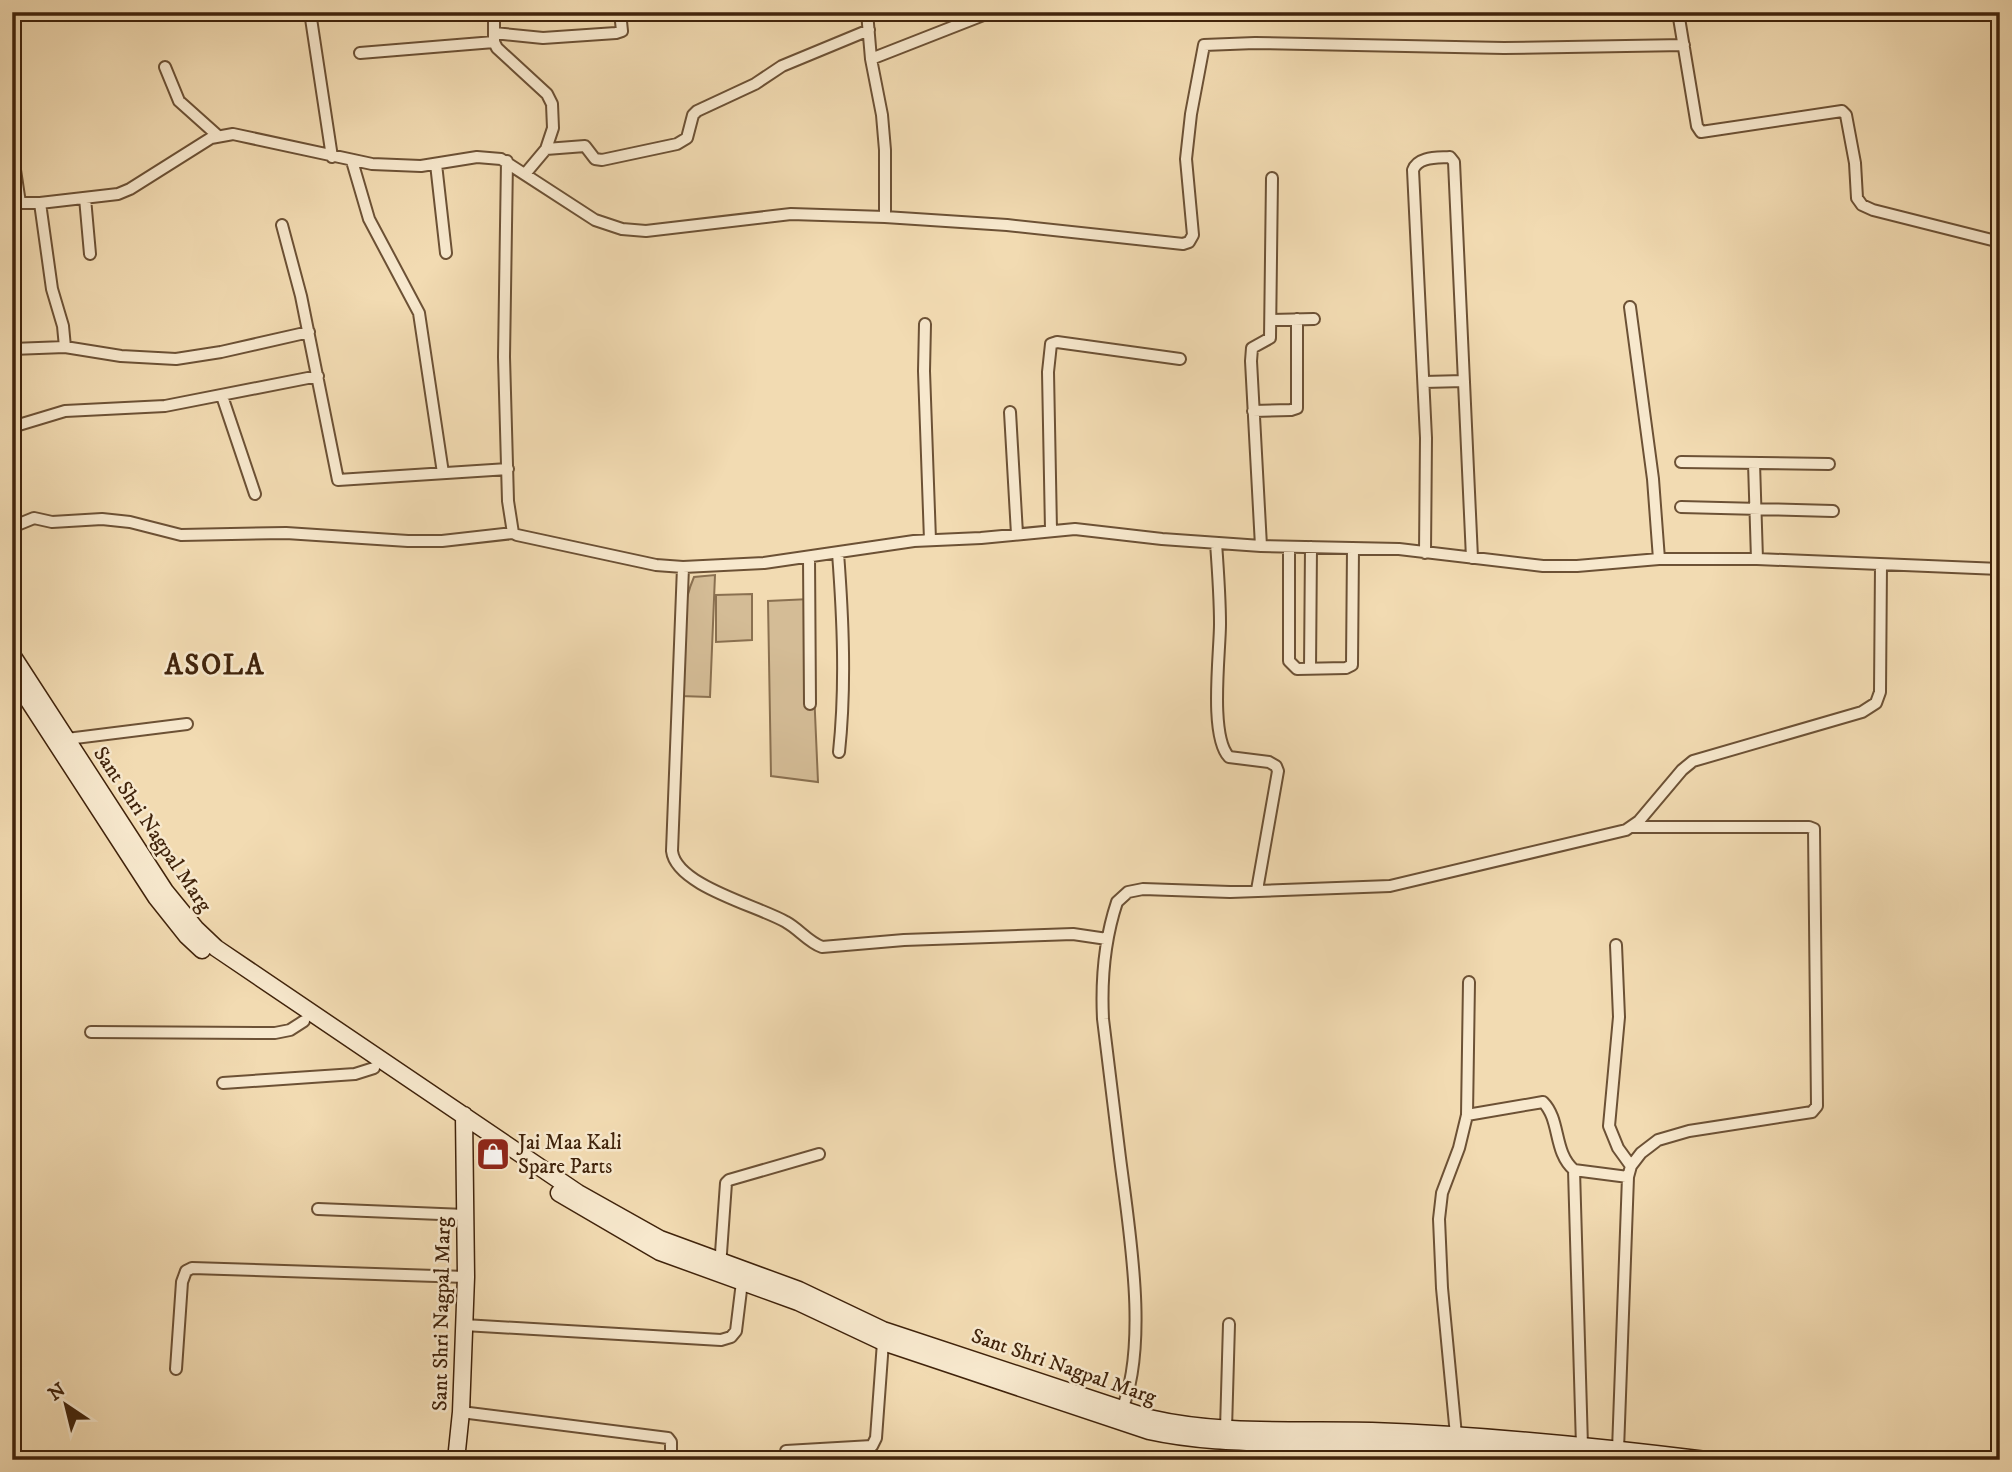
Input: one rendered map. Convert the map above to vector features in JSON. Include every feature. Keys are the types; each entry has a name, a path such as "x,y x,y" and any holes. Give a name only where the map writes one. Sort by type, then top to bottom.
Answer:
{"street":[{"path":"310,12 332,157"},
{"path":"494,12 494,38 499,52 551,100 553,128 546,149 525,174"},
{"path":"360,53 494,38 616,33 622,31 621,12"},
{"path":"871,59 991,12"},
{"path":"1678,12 1697,127 1701,131 1842,111 1846,115 1857,198 1862,205 2000,242"},
{"path":"869,13 871,59 884,138 885,217"},
{"path":"546,149 585,146 595,159 602,160 677,144 687,138 693,115 697,111 754,84 782,66 869,30"},
{"path":"12,150 16,203 108,196 130,189 217,135 233,134 372,164 436,164 493,157 507,161 595,220 634,231 657,231 791,214 1007,225 1187,243 1193,235 1187,174 1188,134 1204,45 1255,43 1504,48 1684,45"},
{"path":"165,67 179,101 217,135"},
{"path":"1425,553 1424,382 1413,170 1419,161 1450,157 1454,162 1472,558"},
{"path":"352,161 369,219 419,313 443,473"},
{"path":"507,161 504,357 508,501 513,533"},
{"path":"436,164 446,253"},
{"path":"1261,546 1251,351 1256,345 1270,338 1272,178"},
{"path":"85,198 90,254"},
{"path":"40,203 52,289 63,326 65,347"},
{"path":"282,225 309,332 338,480 508,469"},
{"path":"1630,307 1653,479 1659,559"},
{"path":"1253,411 1297,408 1297,319"},
{"path":"1271,320 1314,319"},
{"path":"925,324 930,540"},
{"path":"12,349 65,347 121,356 177,359 309,332"},
{"path":"1051,530 1048,372 1051,344 1057,342 1180,359"},
{"path":"12,427 65,411 165,406 318,376"},
{"path":"1424,382 1464,381"},
{"path":"222,396 255,494"},
{"path":"1010,412 1017,534"},
{"path":"1681,461 1829,464"},
{"path":"1754,463 1757,559"},
{"path":"1681,507 1833,511"},
{"path":"12,527 34,518 52,522 102,519 130,522 181,536 286,533 442,541 513,533 656,565 683,567 765,563 930,540 981,538 1051,530 1089,530 1162,539 1261,546 1399,549 1558,567 1659,559 1757,559 2000,569"},
{"path":"1216,543 1220,625 1216,686 1222,747 1229,757 1269,762 1276,766 1278,771 1257,890"},
{"path":"1289,547 1289,662 1297,669 1346,668 1352,665 1353,548"},
{"path":"1310,669 1311,547"},
{"path":"838,553 843,614 839,752"},
{"path":"809,557 810,704"},
{"path":"1120,1414 1132,1373 1135,1308 1129,1227 1103,1019 1102,986 1107,939 1117,902 1128,892 1143,889 1257,890 1390,886 1621,832 1639,821 1682,769 1693,761 1862,712 1876,703 1880,692 1881,565"},
{"path":"683,567 672,851 674,861 680,867 707,886 787,922 814,944 822,947 904,940 1060,934 1107,939"},
{"name":"Sant Shri Nagpal Marg","path":"12,655 165,891 196,929 216,948 464,1121 578,1206 660,1252 799,1290 883,1330 1120,1414 1149,1431 1183,1438 1469,1448 1535,1452 1592,1460"},
{"name":"Sant Shri Nagpal Marg","path":"12,676 168,914 207,955 374,1068 464,1121"},
{"path":"67,739 187,724"},
{"path":"1629,1172 1641,1153 1658,1140 1689,1131 1812,1112 1817,1108 1814,829 1631,827"},
{"path":"1616,945 1619,1017 1609,1126 1629,1172 1618,1450"},
{"path":"1457,1435 1442,1288 1439,1219 1443,1193 1467,1115 1469,982"},
{"path":"91,1032 275,1033 290,1030 304,1021"},
{"path":"223,1083 355,1074 374,1068"},
{"path":"1467,1115 1543,1102 1551,1113 1565,1161 1574,1170 1629,1172"},
{"name":"Sant Shri Nagpal Marg","path":"456,1460 461,1412 466,1277 464,1121"},
{"path":"720,1267 726,1183 819,1153"},
{"path":"1574,1170 1582,1446"},
{"path":"318,1209 465,1215"},
{"name":"Sant Shri Nagpal Marg","path":"720,1267 742,1282 798,1302 883,1342 1120,1414 1183,1426 1371,1446 1457,1435 1536,1440 1706,1460"},
{"path":"176,1370 182,1282 186,1271 191,1268 466,1277"},
{"path":"464,1325 721,1340 731,1337 736,1331 742,1282"},
{"path":"1226,1429 1229,1324"},
{"path":"786,1451 872,1446 876,1438 883,1342"},
{"path":"461,1412 668,1438 671,1442 671,1460"}],"shaded area":[{"path":"715,575 710,697 680,696 682,635 689,591 694,577"},
{"path":"752,594 752,640 716,642 716,595"},
{"path":"810,599 818,782 771,776 768,601"}],"place":[{"name":"Jai Maa Kali Spare Parts","path":"493,1154"}],"district":[{"name":"ASOLA","path":"215,664"}]}
